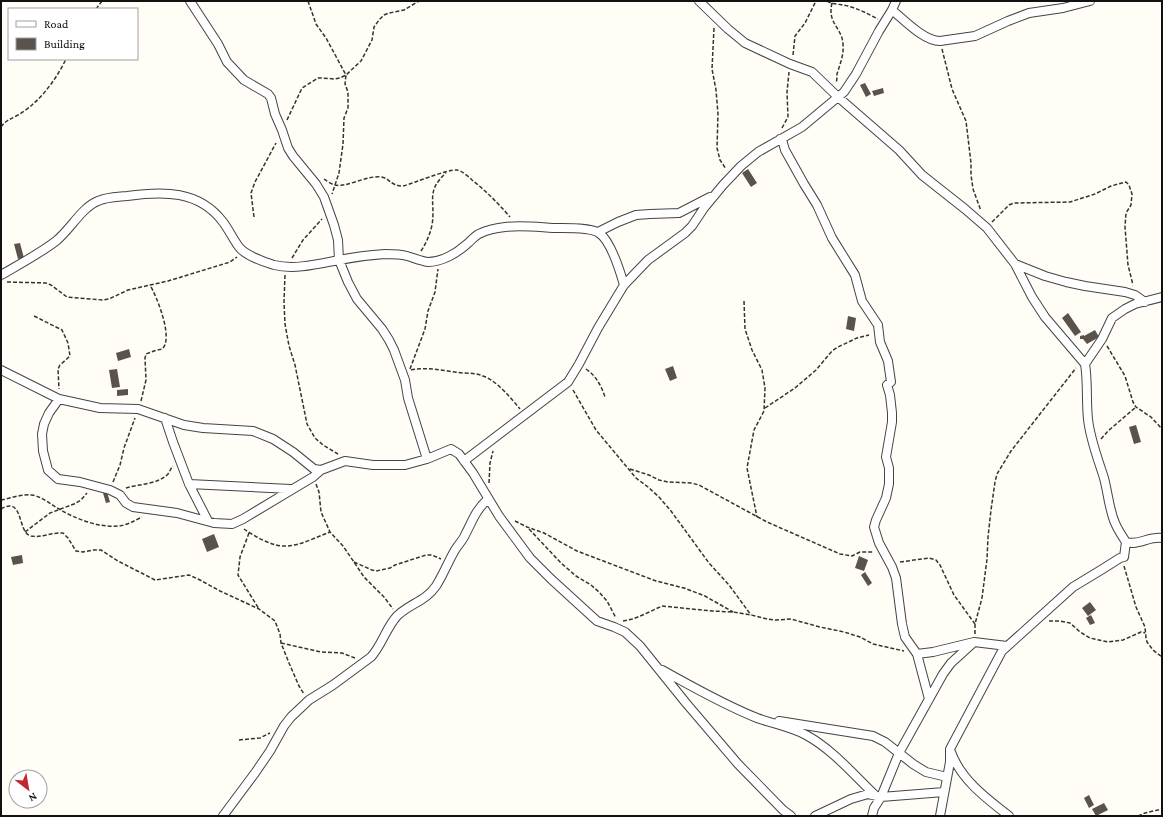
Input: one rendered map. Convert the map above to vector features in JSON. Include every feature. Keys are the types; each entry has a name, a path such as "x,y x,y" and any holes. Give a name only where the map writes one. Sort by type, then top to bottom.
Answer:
{"street":[{"path":"190,1 218,44 227,62 244,80 268,94 271,98 275,114 288,148 316,184 324,197 338,240 339,260 348,282 357,299 382,330 394,350 427,459"},
{"path":"699,1 745,43 790,64 812,72 899,150 922,175 987,228 1015,264 1032,297 1046,317 1084,362 1086,372 1088,421 1104,478 1111,511 1119,532 1126,542 1131,544 1156,537 1162,538"},
{"path":"464,461 568,382 580,364 598,328 624,285 648,260 685,233 692,226 704,208 741,166 758,152 802,127 836,94 849,85 896,1"},
{"path":"892,10 927,37 940,41 975,36 1019,16 1063,8 1090,1"},
{"path":"780,139 817,205 832,238 855,275 862,301 878,325 880,342 888,361 891,382 887,385 891,402 892,422 886,458 889,468 889,484 886,498 874,527 879,543 892,567 896,578 905,637 917,654 929,699"},
{"path":"1,275 26,262 58,239 92,204 99,200 153,193 170,193 195,200 212,211 220,218 239,247 244,252 277,266 307,266 385,254 408,256 426,262 439,260 462,248 475,236 494,228 518,226 577,228 598,232 604,238 618,264 624,285"},
{"path":"598,232 636,215 679,213 715,195"},
{"path":"1015,264 1045,276 1066,282 1125,292 1135,295 1145,302"},
{"path":"1084,362 1098,345 1112,318 1125,309 1162,297"},
{"path":"1,370 59,399 100,408 138,409 184,425 203,428 252,431 273,439 293,452 314,469 321,470"},
{"path":"59,399 49,413 44,424 42,434 43,451 48,470 58,478 113,491 120,495 126,503 133,507 177,513 221,524 232,524 244,519 321,470 345,461 374,465 405,465 427,459 451,449 459,454 474,473 499,516 540,569 597,621 625,632 640,646 738,764 783,810 791,816"},
{"path":"165,418 189,484 208,521"},
{"path":"189,484 291,489"},
{"path":"222,816 255,773 291,717 309,700 364,663 376,652 391,624 398,615 430,594 466,535 476,512 488,499"},
{"path":"940,816 950,762 950,749 999,657 1007,646 1073,587 1124,557 1126,542"},
{"path":"917,654 933,652 974,642 1007,646"},
{"path":"872,816 878,796 899,753 947,667 974,642"},
{"path":"658,668 706,694 759,718 800,733 819,744 878,796"},
{"path":"759,718 873,736 885,742 913,764 926,772 947,777"},
{"path":"950,749 959,769 968,780 1009,816"},
{"path":"816,816 862,795 868,794 878,796 944,792"},
{"path":"874,808 877,816"}],"path":[{"path":"308,1 316,24 326,38 346,75 348,108 344,118 343,144 330,212 303,240 288,266 285,278 285,324 307,424 315,438 323,445 341,456 345,461"},
{"path":"254,217 251,193 255,182 273,150 302,88 318,78 335,79 346,75 363,58 372,40 374,26 379,20 389,13 404,10 419,1"},
{"path":"780,139 782,126 788,117 787,92 795,36 805,23 816,1"},
{"path":"827,1 832,4 846,5 855,8 885,22"},
{"path":"832,4 830,15 842,38 843,48 837,76 836,94"},
{"path":"717,19 714,28 712,69 718,114 717,148 720,160 732,175"},
{"path":"940,41 952,89 966,121 973,189 981,210 980,222"},
{"path":"1,127 7,120 18,116 34,104 62,69 66,60"},
{"path":"322,178 336,185 347,184 368,178 382,177 392,184 403,186 448,171 457,170 464,173 492,196 518,226"},
{"path":"416,259 428,239 432,226 433,189 436,183 448,171"},
{"path":"987,228 1005,208 1014,203 1070,202 1096,194 1111,186 1126,182 1129,185 1132,194 1131,205 1126,213 1125,227 1128,265 1135,295"},
{"path":"1,282 46,283 56,288 67,297 103,300 114,297 128,290 150,286 230,262 236,257 239,247"},
{"path":"439,260 435,292 428,311 425,329 410,370 429,368 483,376 494,382 525,415"},
{"path":"150,286 162,313 166,331 165,346 162,349 146,354 146,380 138,409 124,448 113,491 155,482 168,474 174,465 181,464"},
{"path":"744,301 745,329 752,350 762,370 764,379 764,408 754,430 747,468 757,517"},
{"path":"34,316 62,330 68,343 70,356 60,365 58,369 59,399"},
{"path":"764,408 795,388 816,370 832,351 838,347 857,338 879,334"},
{"path":"1102,338 1125,376 1136,407 1151,417 1162,429"},
{"path":"974,642 975,624 982,598 991,510 997,474 1011,451 1063,384 1084,362"},
{"path":"580,364 598,380 605,397"},
{"path":"568,382 596,430 636,478 648,486 671,511 688,536 709,563 730,585 751,615"},
{"path":"1094,446 1108,431 1136,407"},
{"path":"488,499 490,463 492,452 499,434"},
{"path":"630,469 663,481 698,485 775,526 840,554 852,556 860,552 874,552"},
{"path":"313,476 319,492 321,512 330,532 343,546 364,578 384,597 398,615"},
{"path":"25,532 50,513 81,500 86,493"},
{"path":"1,500 31,495 45,500 59,509 84,520 107,526 128,524 144,516"},
{"path":"1,509 9,507 16,509 22,521 25,532 31,536 49,535 57,532 63,533 76,551 83,552 101,550 118,561 155,580 189,575 259,609 275,621 280,634 281,643 299,686 309,700"},
{"path":"499,516 544,533 576,551 593,558 656,581 684,588 705,596 733,612"},
{"path":"232,524 242,527 262,540 280,546 294,545 330,532"},
{"path":"528,527 561,563 576,576 591,585 607,601 619,622 633,619 662,606 712,612 733,612 767,619 798,621 844,632 873,644 917,654"},
{"path":"250,533 240,557 238,575 259,609"},
{"path":"354,562 376,571 390,568 426,555 432,555 449,562"},
{"path":"1124,557 1124,568 1136,608 1145,627 1146,638 1153,650 1162,657"},
{"path":"890,563 929,558 936,560 940,565 954,595 975,624"},
{"path":"1033,623 1065,621 1090,638 1108,642 1123,640 1141,632 1145,633"},
{"path":"281,643 321,652 342,653 364,663"},
{"path":"239,740 260,738 284,726"},
{"path":"1138,816 1162,809"}],"building":[{"path":"865,83 871,94 866,97 860,85"},
{"path":"883,88 884,93 874,96 872,91"},
{"path":"748,169 757,183 751,187 742,173"},
{"path":"20,243 24,258 18,259 14,244"},
{"path":"1068,313 1081,332 1075,336 1062,318"},
{"path":"848,316 856,318 854,331 846,329"},
{"path":"1095,330 1099,337 1087,344 1083,339 1080,339 1080,336 1084,336"},
{"path":"129,349 131,357 118,361 116,353"},
{"path":"673,366 677,378 670,381 665,369"},
{"path":"117,369 120,387 112,388 109,370"},
{"path":"128,389 128,395 117,396 117,390"},
{"path":"1136,425 1141,442 1134,444 1129,427"},
{"path":"107,492 110,502 106,503 103,493"},
{"path":"214,534 219,547 207,552 202,539"},
{"path":"22,555 23,563 13,565 11,557"},
{"path":"859,556 868,560 864,571 855,568"},
{"path":"865,572 872,583 868,586 861,575"},
{"path":"1090,602 1096,610 1088,616 1082,608"},
{"path":"1091,615 1095,623 1090,625 1086,618"},
{"path":"1089,795 1094,805 1089,808 1084,798"},
{"path":"1104,803 1108,810 1096,816 1092,809"}]}
